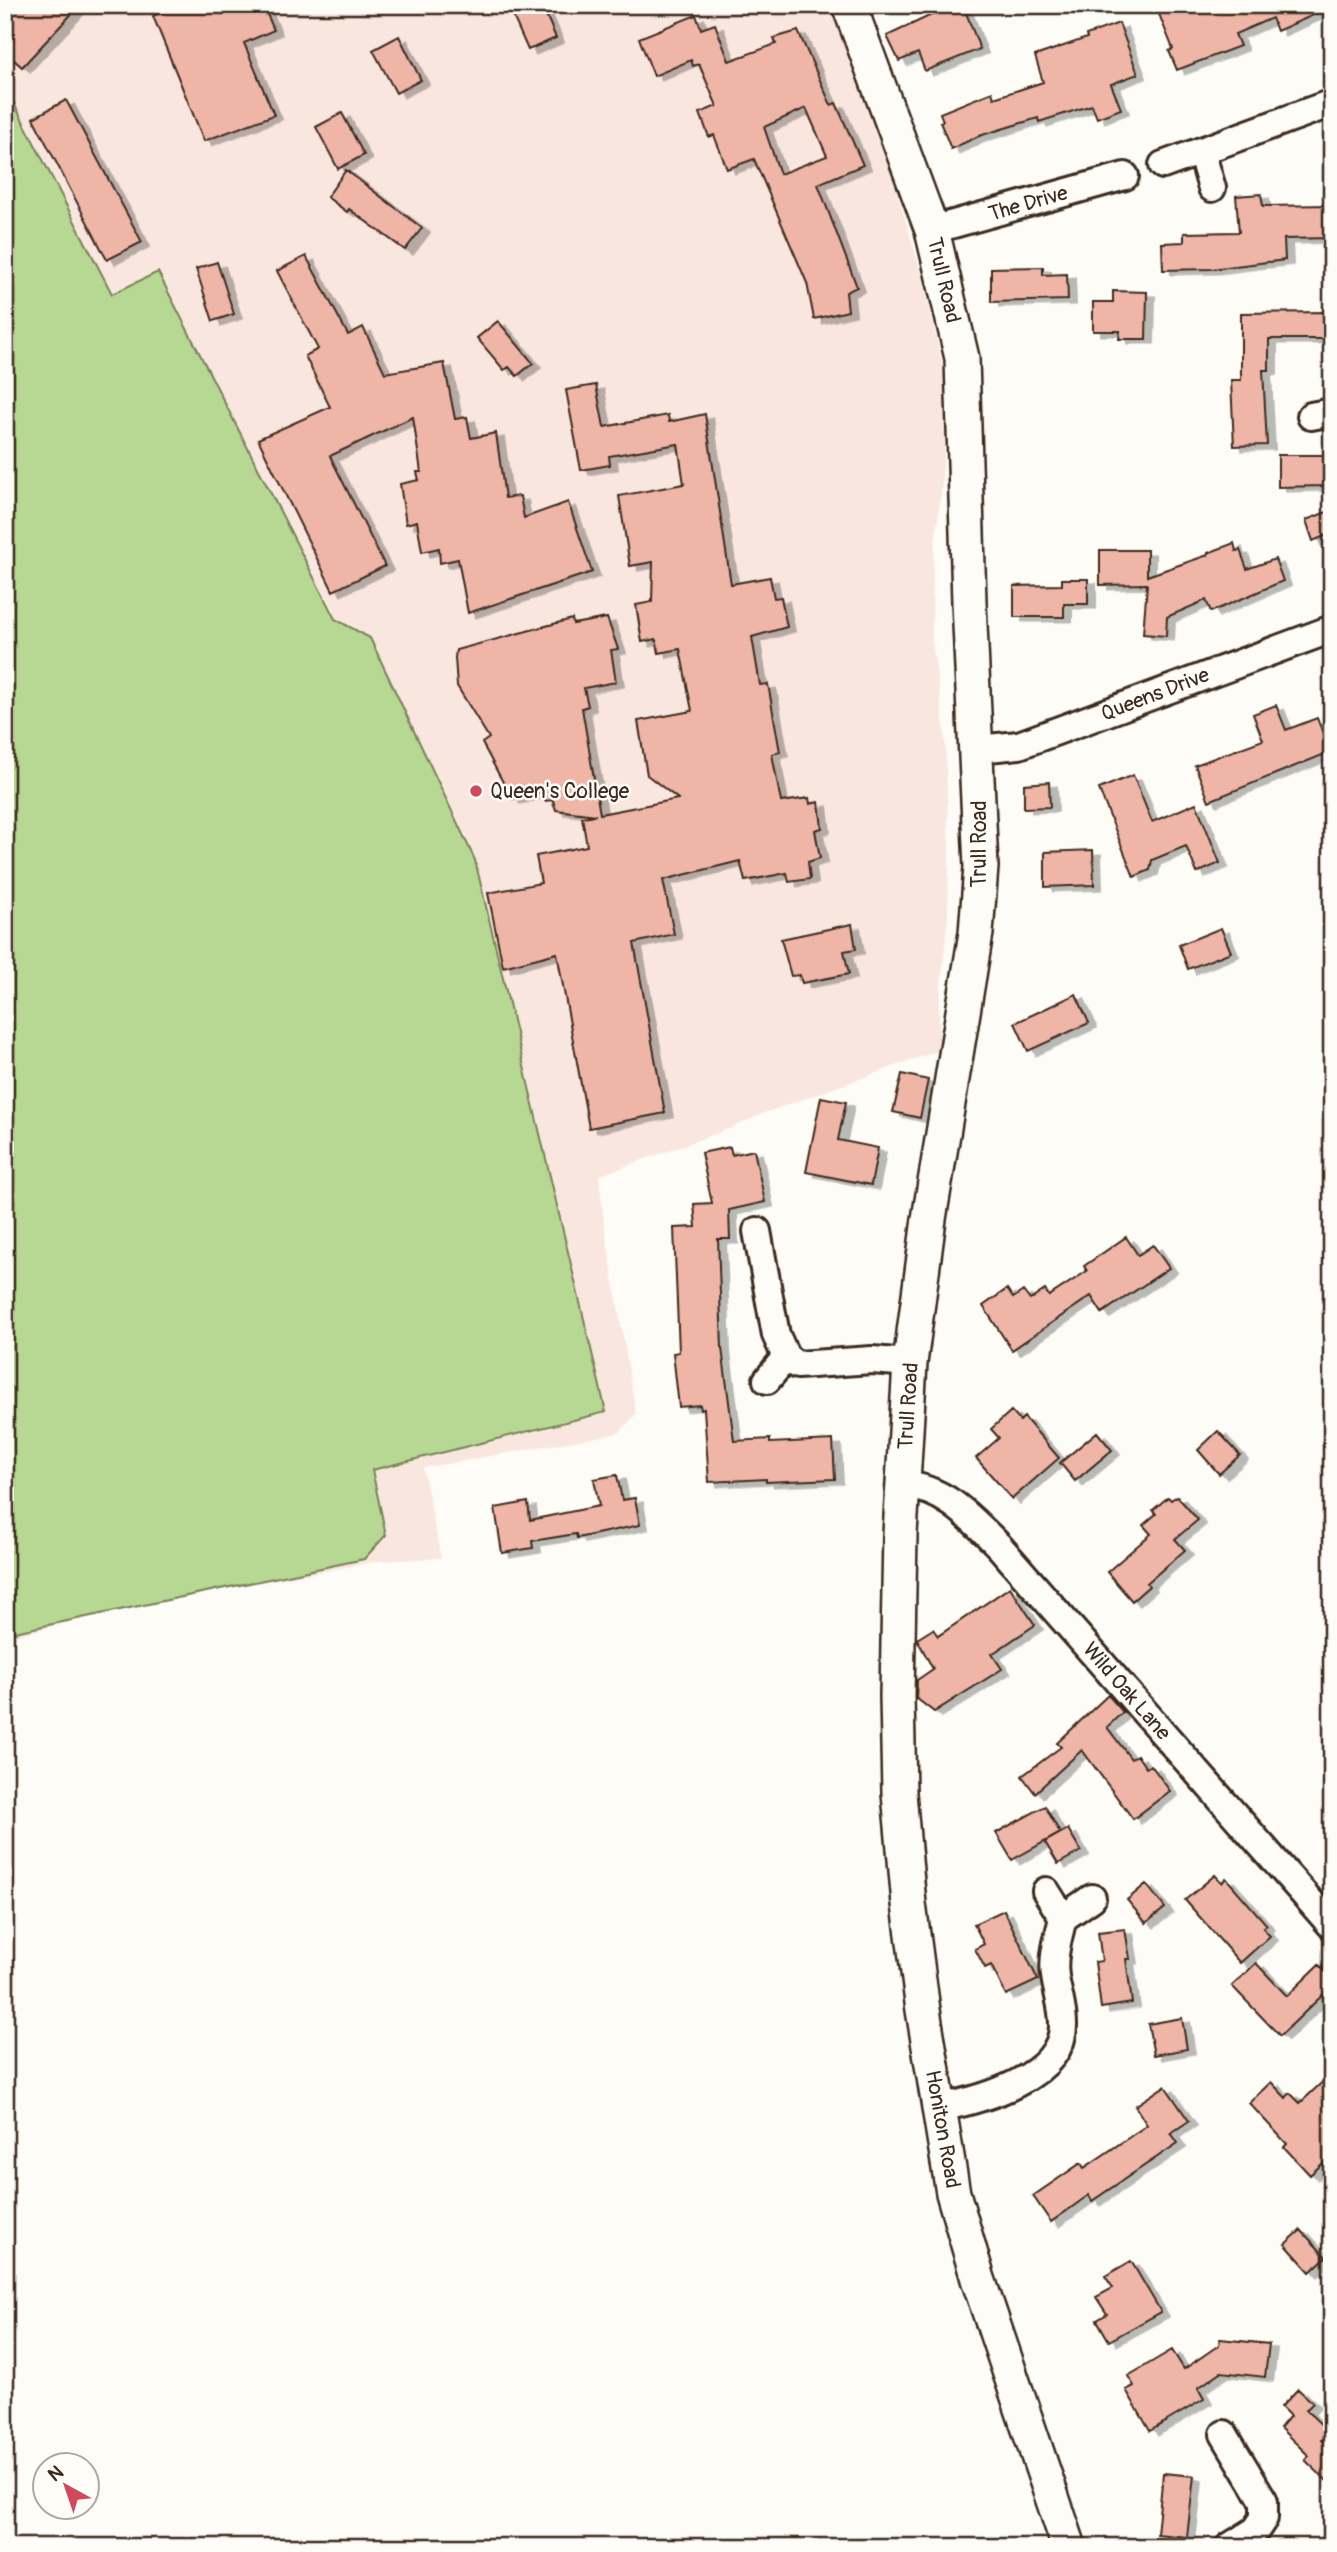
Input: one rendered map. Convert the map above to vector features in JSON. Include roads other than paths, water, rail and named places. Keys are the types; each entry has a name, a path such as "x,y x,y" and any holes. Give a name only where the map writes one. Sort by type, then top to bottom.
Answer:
{"street":[{"name":"Trull Road","path":"849,5 932,230 962,358 968,602 981,867 976,933 929,1219 910,1363 897,1696"},
{"path":"1163,165 1332,103"},
{"path":"1201,151 1212,188"},
{"name":"The Drive","path":"932,230 1125,176"},
{"name":"Queens Drive","path":"977,749 1019,745 1332,629"},
{"path":"757,1231 776,1335 786,1357 797,1365 872,1360 910,1363"},
{"path":"767,1380 786,1357"},
{"name":"Wild Oak Lane","path":"904,1485 935,1491 962,1509 999,1546 1332,1926"},
{"name":"Honiton Road","path":"897,1696 899,1793 909,1904 953,2193 978,2279 1069,2547"},
{"path":"1046,1891 1063,1918"},
{"path":"939,2108 1004,2089 1028,2078 1047,2061 1057,2046 1063,2027 1062,2004 1054,1974 1063,1918 1092,1898"},
{"path":"1224,2434 1264,2501 1264,2518 1256,2530 1228,2547"}],"place":[{"name":"Queen's College","path":"476,791"}]}
